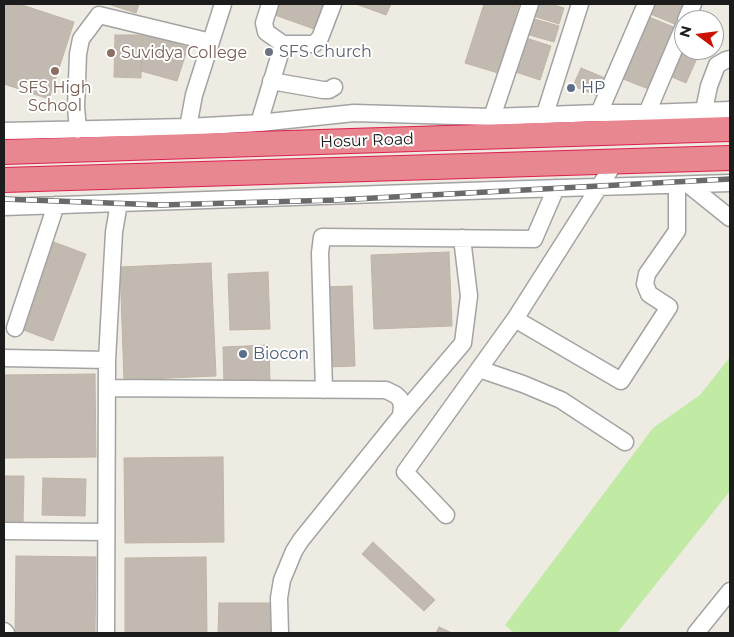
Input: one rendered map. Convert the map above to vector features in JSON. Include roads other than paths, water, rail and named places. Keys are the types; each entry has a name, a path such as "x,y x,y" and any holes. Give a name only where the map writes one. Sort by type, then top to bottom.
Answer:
{"highway":[{"name":"Hosur Road","path":"4,152 730,129"},
{"name":"Hosur Road","path":"4,180 730,158"}],"street":[{"path":"188,127 194,96 223,4"},
{"path":"270,4 264,23 266,32 283,44 314,44 320,38 332,4"},
{"path":"492,117 530,4"},
{"path":"545,114 580,4"},
{"path":"599,113 646,4"},
{"path":"78,130 76,107 78,54 81,39 99,15 211,42"},
{"path":"259,123 283,44"},
{"path":"647,113 674,50"},
{"path":"704,110 709,86 717,65 730,60"},
{"path":"271,82 323,90 329,90 334,87"},
{"path":"4,131 188,127 259,123 354,113 492,117 730,110"},
{"path":"446,515 404,472 516,319 616,162"},
{"path":"4,207 730,183"},
{"path":"683,185 730,218"},
{"path":"516,319 621,381 669,307 649,294 645,284 647,274 677,231 683,185"},
{"path":"324,390 320,253 322,236 534,239 556,188"},
{"path":"106,633 106,388 114,232 119,203"},
{"path":"15,328 56,206"},
{"path":"280,633 279,598 282,580 294,551 401,416 463,343 469,296 462,238"},
{"path":"4,358 107,360"},
{"path":"479,369 562,400 625,442"},
{"path":"106,388 386,390 400,399 402,405 401,416"},
{"path":"4,531 106,532"},
{"path":"696,633 730,591"}],"railway":[{"path":"4,199 161,205 337,200 730,179"}],"place":[{"name":"SFS Church","path":"269,52"},
{"name":"Suvidya College","path":"111,53"},
{"name":"SFS High School","path":"55,71"},
{"name":"HP","path":"571,88"},
{"name":"Biocon","path":"243,354"}]}
